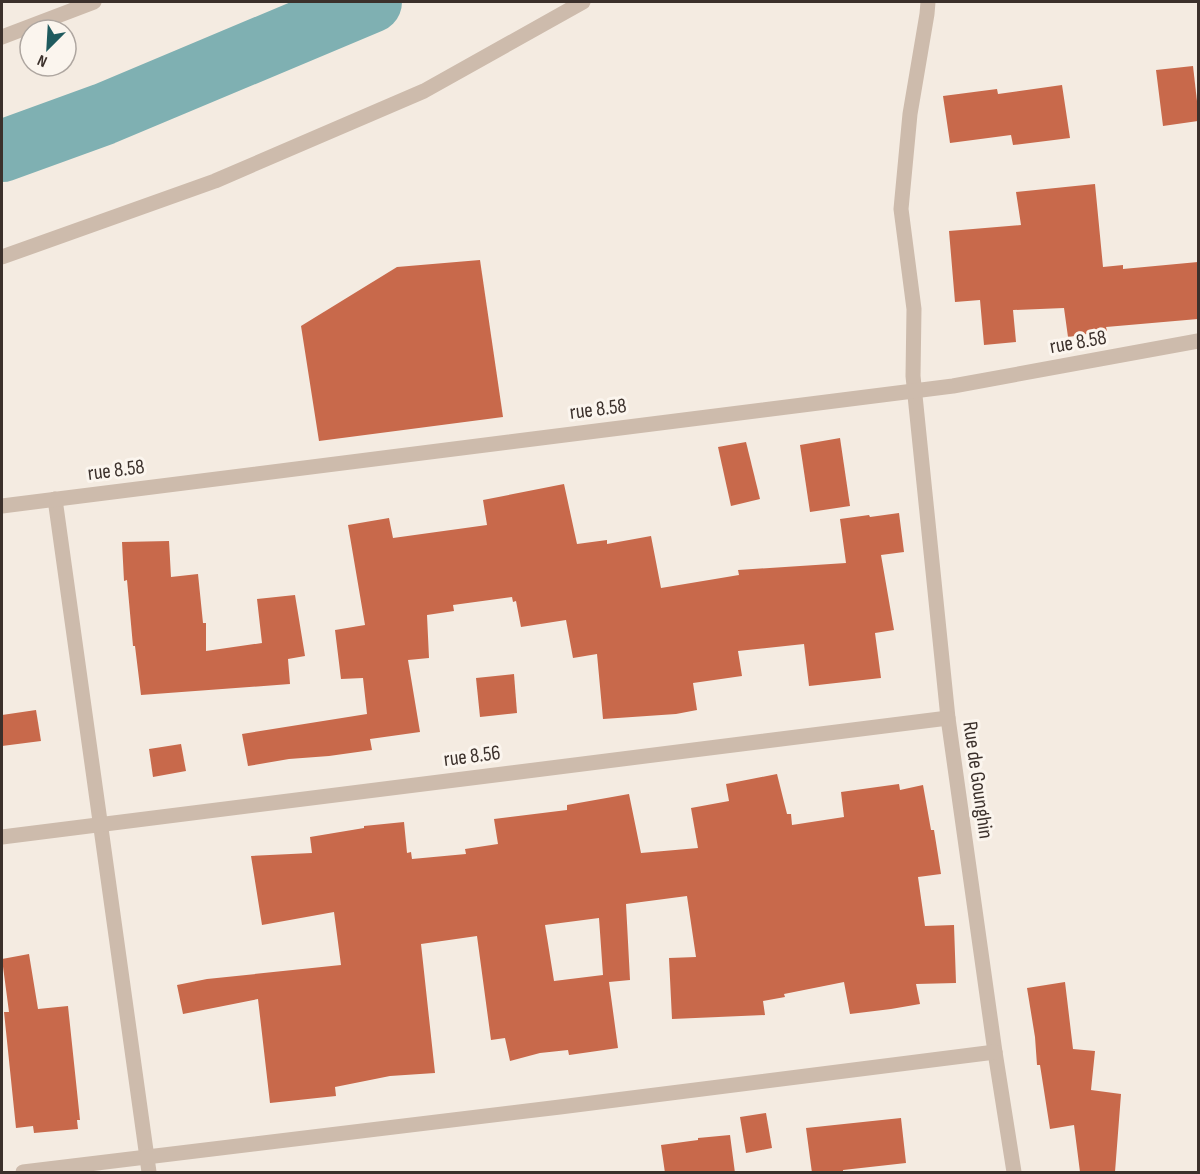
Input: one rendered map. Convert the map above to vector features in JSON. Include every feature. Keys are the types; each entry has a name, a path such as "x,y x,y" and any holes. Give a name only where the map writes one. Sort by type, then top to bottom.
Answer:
{"street":[{"path":"2,37 94,2"},
{"path":"2,257 215,181 424,91 584,2"},
{"name":"Rue de Gounghin","path":"928,2 910,114 901,209 914,309 913,376 948,718 1014,1173"},
{"name":"rue 8.58","path":"2,506 953,386 1198,341"},
{"path":"55,499 148,1165"},
{"name":"rue 8.56","path":"2,837 948,718"},
{"path":"23,1173 148,1165 995,1052"}],"building":[{"path":"1193,66 1198,121 1163,126 1156,70"},
{"path":"1062,85 1070,138 1013,145 1011,135 950,143 943,96 997,89 998,94"},
{"path":"1095,184 1103,267 1123,265 1123,269 1198,262 1198,319 1106,327 1107,331 1068,337 1064,308 1013,310 1016,342 984,345 980,300 955,302 949,231 1021,225 1016,192"},
{"path":"480,260 503,417 319,441 301,326 397,267"},
{"path":"840,438 850,506 810,512 800,445"},
{"path":"746,442 760,499 731,506 718,447"},
{"path":"564,484 577,544 607,540 607,544 651,536 661,588 739,575 738,570 846,563 840,519 899,513 904,552 881,555 894,630 875,633 881,678 809,686 804,644 738,651 742,676 693,683 697,710 676,714 603,719 597,654 573,658 566,620 521,627 516,601 513,602 512,597 453,605 454,611 427,615 429,658 408,660 420,732 370,739 372,750 248,766 242,734 367,714 363,678 341,679 335,630 365,625 348,525 389,518 393,538 487,525 483,500"},
{"path":"169,541 171,577 198,574 203,623 206,623 206,651 262,643 257,599 295,595 305,656 288,659 290,684 141,695 135,646 133,646 127,580 124,581 122,542"},
{"path":"514,674 517,713 480,717 476,678"},
{"path":"36,710 41,741 2,746 2,715"},
{"path":"181,744 186,771 153,777 149,749"},
{"path":"777,774 787,814 791,814 792,825 844,817 841,792 899,784 900,790 923,785 931,830 934,830 941,874 918,877 925,926 954,925 956,983 916,984 920,1004 891,1009 850,1014 844,982 784,994 785,997 763,1001 765,1015 672,1019 669,958 696,957 687,896 626,904 630,980 609,982 618,1048 569,1055 568,1050 540,1053 510,1061 505,1038 491,1040 477,936 421,944 435,1073 390,1076 335,1087 336,1096 270,1103 258,999 183,1014 177,985 207,979 341,965 334,912 262,925 251,856 312,853 310,837 364,828 364,826 404,822 407,853 411,852 412,859 466,854 465,849 498,844 494,819 567,810 567,805 629,794 641,853 698,848 691,808 729,801 726,784","holes":["599,918 603,975 554,981 545,925"]},
{"path":"29,954 38,1009 68,1006 80,1120 77,1120 78,1129 34,1133 33,1126 16,1128 4,1012 9,1012 2,959"},
{"path":"1065,982 1073,1049 1095,1051 1091,1090 1121,1094 1115,1172 1080,1172 1074,1125 1050,1129 1040,1065 1037,1065 1027,988"},
{"path":"766,1113 772,1148 746,1153 740,1117"},
{"path":"901,1118 906,1163 843,1170 843,1173 812,1173 806,1128"},
{"path":"730,1135 735,1173 665,1173 661,1145"}],"waterway":[{"path":"2,151 104,114 371,2"}]}
